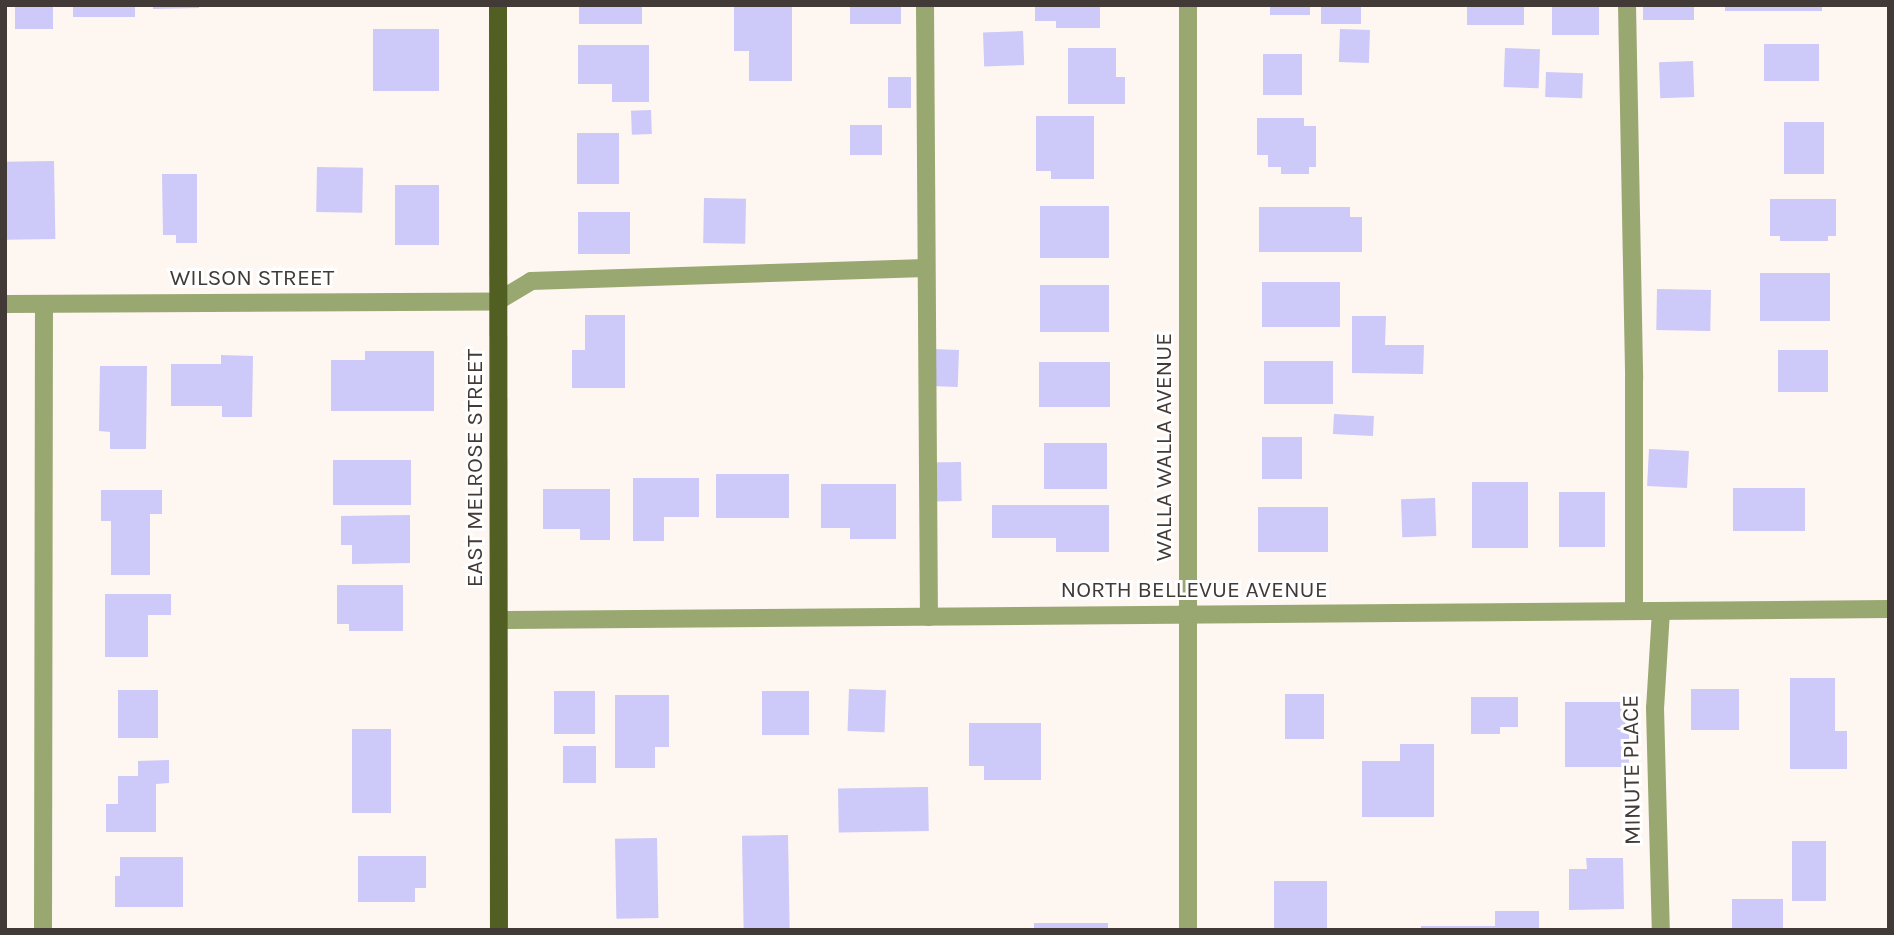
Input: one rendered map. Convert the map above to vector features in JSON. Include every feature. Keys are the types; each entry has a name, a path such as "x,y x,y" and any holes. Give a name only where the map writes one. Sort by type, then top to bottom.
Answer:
{"main road":[{"name":"EAST MELROSE STREET","path":"498,5 499,930"}],"street":[{"path":"925,5 929,617"},
{"name":"WALLA WALLA AVENUE","path":"1188,5 1188,930"},
{"path":"1627,5 1634,379 1634,611"},
{"path":"498,301 531,281 926,268"},
{"name":"WILSON STREET","path":"5,304 498,301"},
{"path":"43,930 44,304"},
{"name":"NORTH BELLEVUE AVENUE","path":"500,621 1889,609"},
{"name":"MINUTE PLACE","path":"1661,611 1655,708 1661,930"}],"building":[{"path":"15,5 53,5 53,29 15,29"},
{"path":"73,5 135,5 135,17 73,17"},
{"path":"153,5 199,5 199,8 153,9"},
{"path":"579,5 642,5 642,24 579,24"},
{"path":"734,5 792,5 792,81 749,81 749,51 734,51"},
{"path":"850,5 901,5 901,24 850,24"},
{"path":"1035,5 1100,5 1100,28 1056,28 1056,21 1035,21"},
{"path":"1270,5 1310,5 1310,15 1270,15"},
{"path":"1321,5 1361,5 1361,24 1321,24"},
{"path":"1467,5 1524,5 1524,25 1467,25"},
{"path":"1552,5 1599,5 1599,35 1552,35"},
{"path":"1643,5 1694,5 1694,20 1643,20"},
{"path":"1725,5 1822,5 1822,11 1725,11"},
{"path":"373,29 439,29 439,91 373,91"},
{"path":"1340,29 1370,30 1369,63 1339,62"},
{"path":"1023,31 1024,65 984,66 983,32"},
{"path":"1764,44 1819,44 1819,81 1764,81"},
{"path":"578,45 649,45 649,102 612,102 612,84 578,84"},
{"path":"1068,48 1116,48 1116,77 1125,77 1125,104 1068,104"},
{"path":"1505,48 1540,49 1539,88 1504,87"},
{"path":"1263,54 1302,54 1302,95 1263,95"},
{"path":"1693,61 1694,97 1660,98 1659,62"},
{"path":"1546,72 1583,73 1582,98 1545,97"},
{"path":"888,77 911,77 911,108 888,108"},
{"path":"651,110 652,134 632,135 631,111"},
{"path":"1036,116 1094,116 1094,179 1051,179 1051,171 1036,171"},
{"path":"1257,118 1304,118 1304,126 1316,126 1316,167 1309,167 1309,174 1281,174 1281,167 1268,167 1268,155 1257,155"},
{"path":"1784,122 1824,122 1824,174 1784,174"},
{"path":"850,125 882,125 882,155 850,155"},
{"path":"577,133 619,133 619,184 577,184"},
{"path":"54,161 55,239 6,240 5,162"},
{"path":"317,167 363,168 362,213 316,212"},
{"path":"162,174 197,174 197,243 176,243 176,235 163,235"},
{"path":"395,185 439,185 439,245 395,245"},
{"path":"704,198 746,199 745,244 703,243"},
{"path":"1770,199 1836,199 1836,236 1828,236 1828,241 1780,241 1780,236 1770,236"},
{"path":"1040,206 1109,206 1109,258 1040,258"},
{"path":"1259,207 1350,207 1350,217 1362,217 1362,252 1259,252"},
{"path":"578,212 630,212 630,254 578,254"},
{"path":"1760,273 1830,273 1830,321 1760,321"},
{"path":"1262,282 1340,282 1340,327 1262,327"},
{"path":"1040,285 1109,285 1109,332 1040,332"},
{"path":"1657,289 1711,290 1710,331 1656,330"},
{"path":"585,315 625,315 625,388 572,388 572,350 585,350"},
{"path":"1352,316 1386,316 1385,345 1424,345 1423,374 1352,373"},
{"path":"932,349 959,350 958,387 931,386"},
{"path":"1778,350 1828,350 1828,392 1778,392"},
{"path":"365,351 434,351 434,411 331,411 331,360 365,360"},
{"path":"221,355 253,356 252,417 222,417 222,406 171,406 171,364 221,364"},
{"path":"1264,361 1333,361 1333,404 1264,404"},
{"path":"1039,362 1110,362 1110,407 1039,407"},
{"path":"100,366 147,366 146,449 110,449 110,432 99,431"},
{"path":"1334,414 1374,416 1373,436 1333,434"},
{"path":"1262,437 1302,437 1302,479 1262,479"},
{"path":"1044,443 1107,443 1107,489 1044,489"},
{"path":"1649,449 1689,451 1687,488 1647,486"},
{"path":"333,460 411,460 411,505 333,505"},
{"path":"961,462 962,501 932,502 931,463"},
{"path":"716,474 789,474 789,518 716,518"},
{"path":"633,478 699,478 699,517 664,517 664,541 633,541"},
{"path":"1472,482 1528,482 1528,548 1472,548"},
{"path":"821,484 896,484 896,539 850,539 850,528 821,528"},
{"path":"1733,488 1805,488 1805,531 1733,531"},
{"path":"543,489 610,489 610,540 580,540 580,529 543,529"},
{"path":"101,490 162,490 162,514 150,514 150,575 111,575 111,521 101,521"},
{"path":"1559,492 1605,492 1605,547 1559,547"},
{"path":"1435,498 1436,536 1402,537 1401,499"},
{"path":"992,505 1109,505 1109,552 1056,552 1056,538 992,538"},
{"path":"1258,507 1328,507 1328,552 1258,552"},
{"path":"410,515 410,563 352,564 352,545 341,545 341,516"},
{"path":"337,585 403,585 403,631 349,631 349,624 337,624"},
{"path":"105,594 171,594 171,615 148,615 148,657 105,657"},
{"path":"1790,678 1835,678 1835,731 1847,731 1847,769 1790,769"},
{"path":"849,689 886,690 885,732 848,731"},
{"path":"1691,689 1739,689 1739,730 1691,730"},
{"path":"118,690 158,690 158,738 118,738"},
{"path":"554,691 595,691 595,734 554,734"},
{"path":"762,691 809,691 809,735 762,735"},
{"path":"1285,694 1324,694 1324,739 1285,739"},
{"path":"615,695 669,695 669,747 655,747 655,768 615,768"},
{"path":"1471,697 1518,697 1518,727 1500,727 1500,734 1471,734"},
{"path":"1565,702 1629,702 1629,767 1565,767"},
{"path":"969,723 1041,723 1041,780 984,780 984,766 969,766"},
{"path":"352,729 391,729 391,813 352,813"},
{"path":"1400,744 1434,744 1434,817 1362,817 1362,761 1400,761"},
{"path":"563,746 596,746 596,783 563,783"},
{"path":"169,760 169,783 156,784 156,832 106,832 106,804 118,804 118,776 138,776 138,761"},
{"path":"928,787 929,831 839,833 838,789"},
{"path":"788,835 790,930 744,930 742,836"},
{"path":"657,838 658,918 616,919 615,839"},
{"path":"1792,841 1826,841 1826,901 1792,901"},
{"path":"358,856 426,856 426,888 415,888 415,902 358,902"},
{"path":"120,857 183,857 183,907 115,907 115,876 120,876"},
{"path":"1586,858 1623,858 1624,909 1569,910 1569,869 1587,869"},
{"path":"1274,881 1327,881 1327,928 1274,928"},
{"path":"1732,899 1783,899 1783,930 1732,930"},
{"path":"1495,911 1539,911 1539,930 1421,930 1421,926 1495,926"},
{"path":"1034,923 1108,923 1108,930 1034,930"}]}
